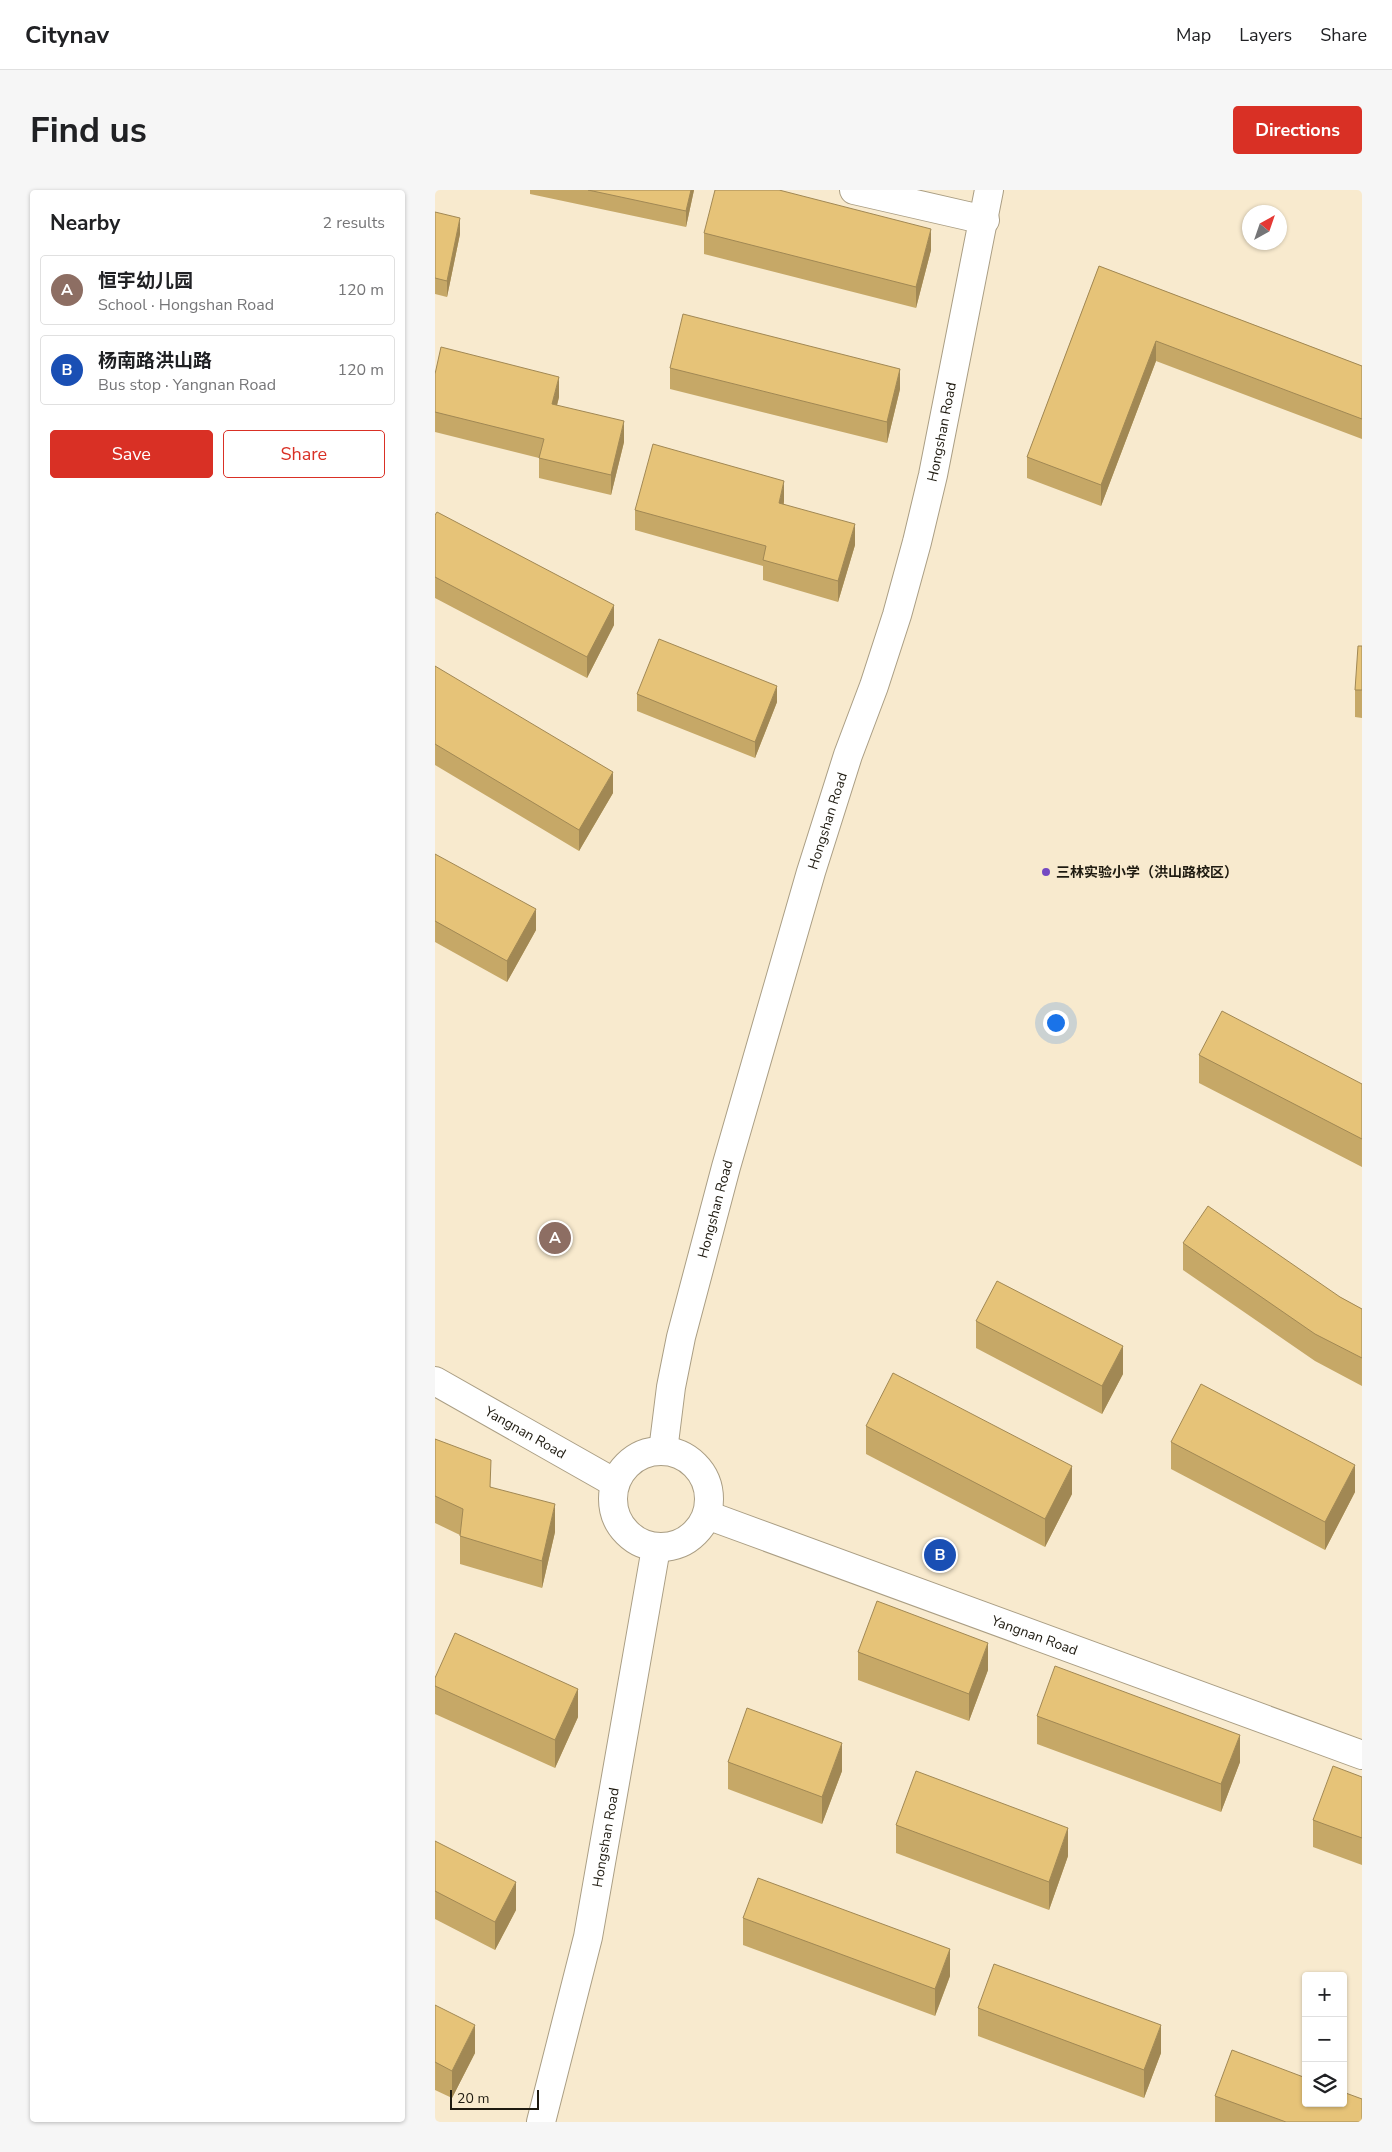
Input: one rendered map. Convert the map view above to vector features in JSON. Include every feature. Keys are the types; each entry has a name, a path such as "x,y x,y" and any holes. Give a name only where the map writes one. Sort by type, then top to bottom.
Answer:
{"street":[{"path":"854,190 985,220"},
{"name":"Hongshan Road","path":"663,1451 671,1387 681,1337 726,1168 811,872 848,755 874,686 917,542 933,475 985,220 989,190"},
{"name":"Yangnan Road","path":"435,1381 615,1483"},
{"path":"663,1451 679,1454 701,1473 709,1499 707,1515 697,1532 677,1546 656,1548 641,1544 619,1526 612,1499 615,1483 625,1466 644,1453 663,1451"},
{"name":"Yangnan Road","path":"707,1515 1362,1755"},
{"name":"Hongshan Road","path":"541,2122 588,1937 656,1548"}],"building":[{"path":"588,190 691,190 686,211"},
{"path":"715,190 779,190 931,229 916,287 704,233"},
{"path":"435,212 460,218 447,281 435,278"},
{"path":"1099,266 1362,366 1362,419 1156,341 1101,485 1027,457"},
{"path":"683,314 900,369 887,422 670,368"},
{"path":"441,347 559,377 552,404 624,421 611,475 539,458 544,439 435,412 435,374"},
{"path":"653,444 784,481 779,503 855,524 838,581 763,560 766,546 635,510"},
{"path":"437,512 614,605 587,657 435,577 435,515"},
{"path":"659,639 777,686 755,742 637,694"},
{"path":"1358,646 1362,646 1362,690 1355,690"},
{"path":"435,666 613,772 579,830 435,744"},
{"path":"435,854 536,909 507,961 435,921"},
{"path":"1222,1011 1362,1084 1362,1139 1199,1055"},
{"path":"1208,1206 1340,1297 1362,1309 1362,1358 1315,1334 1183,1243"},
{"path":"997,1281 1123,1346 1102,1386 976,1321"},
{"path":"893,1373 1072,1466 1045,1519 866,1426"},
{"path":"1201,1384 1355,1465 1325,1522 1171,1442"},
{"path":"435,1439 491,1460 490,1487 555,1504 542,1561 460,1536 463,1509 435,1496"},
{"path":"877,1601 988,1643 969,1694 858,1652"},
{"path":"455,1633 578,1689 555,1740 435,1686 435,1678"},
{"path":"1055,1666 1240,1735 1221,1784 1037,1716"},
{"path":"747,1708 842,1743 822,1797 728,1762"},
{"path":"1333,1766 1362,1777 1362,1838 1313,1820"},
{"path":"916,1771 1068,1828 1049,1882 896,1825"},
{"path":"435,1841 516,1882 495,1922 435,1891"},
{"path":"758,1878 950,1949 935,1989 743,1918"},
{"path":"994,1964 1161,2025 1144,2070 978,2008"},
{"path":"435,2005 475,2025 452,2071 435,2062"},
{"path":"1232,2050 1302,2076 1302,2107 1347,2107 1347,2093 1362,2099 1362,2122 1286,2122 1215,2096"}],"place":[{"name":"三林实验小学（洪山路校区）","path":"1046,872"},
{"name":"恒宇幼儿园","path":"555,1238"},
{"name":"杨南路洪山路","path":"940,1555"}]}
